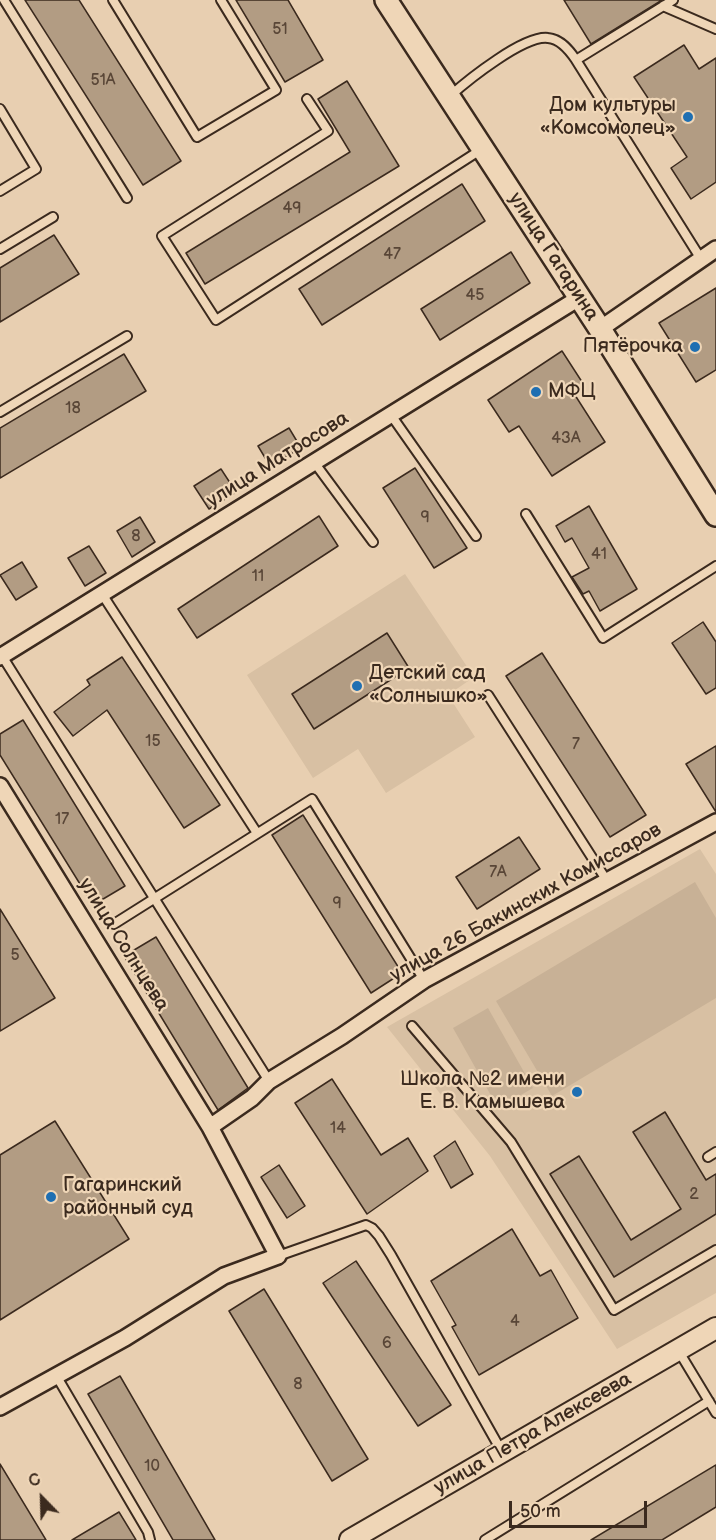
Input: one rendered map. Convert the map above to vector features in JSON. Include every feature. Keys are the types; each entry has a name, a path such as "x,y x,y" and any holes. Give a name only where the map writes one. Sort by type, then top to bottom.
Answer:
{"main road":[{"name":"улица Гагарина","path":"386,0 600,329 716,515"}],"street":[{"path":"600,329 711,254"},
{"name":"улица Матросова","path":"1,656 579,298"},
{"name":"улица Солнцева","path":"0,786 210,1127 279,1256"},
{"name":"улица 26 Бакинских Комиссаров","path":"210,1127 252,1098 269,1081 342,1036 424,980 716,822"},
{"path":"0,1407 125,1338 224,1276 279,1256"},
{"name":"улица Петра Алексеева","path":"350,1540 716,1328"}],"lane":[{"path":"4,0 127,198"},
{"path":"113,0 197,137 276,90 221,0"},
{"path":"576,60 672,0"},
{"path":"663,6 716,28"},
{"path":"450,97 472,76 511,51 547,37 558,40 570,51 711,254"},
{"path":"307,99 328,131 162,236 216,320 483,148"},
{"path":"0,109 36,169 0,191"},
{"path":"0,249 53,217"},
{"path":"0,412 127,336"},
{"path":"390,415 476,536"},
{"path":"314,462 373,542"},
{"path":"526,514 603,638 716,566"},
{"path":"102,594 257,833"},
{"path":"1,656 269,1081"},
{"path":"488,695 606,881"},
{"path":"114,924 312,800 424,980"},
{"path":"412,1026 511,1142 614,1310 716,1251"},
{"path":"708,1156 716,1152"},
{"path":"279,1256 366,1225 372,1228 391,1254 502,1452"},
{"path":"678,1350 716,1413"},
{"path":"57,1377 148,1532 150,1540"},
{"path":"485,1540 709,1401"}],"shaded area":[{"name":"Детский сад «Солнышко»","path":"405,574 474,677 448,695 475,737 386,793 358,749 313,778 247,675"},
{"name":"Школа №2 имени Е. В. Камышева","path":"700,849 716,874 716,1293 617,1349 490,1156 387,1027"},
{"path":"695,882 716,918 716,998 552,1096 496,1001"},
{"path":"488,1008 533,1088 498,1108 453,1028"}],"building":[{"path":"25,0 79,0 181,161 143,185"},
{"path":"236,0 288,0 323,60 285,82"},
{"path":"564,0 662,0 591,44"},
{"name":"Дом культуры «Комсомолец»","path":"684,45 699,69 716,58 716,182 691,199 671,168 687,157 634,77"},
{"path":"347,81 399,166 205,284 186,253 350,152 318,99"},
{"path":"462,184 485,221 322,325 299,289"},
{"path":"54,235 79,274 0,322 0,268"},
{"path":"511,252 530,283 440,340 421,309"},
{"name":"Пятёрочка","path":"716,288 716,370 696,382 659,323"},
{"path":"562,351 584,385 573,392 605,442 552,476 519,426 509,432 488,400"},
{"path":"124,354 146,391 0,478 0,428"},
{"path":"289,428 301,448 270,466 258,446"},
{"path":"415,468 467,548 434,568 383,488"},
{"path":"221,469 236,492 209,509 194,486"},
{"path":"589,506 637,589 600,611 589,591 583,594 572,577 589,568 572,538 565,542 556,526"},
{"path":"319,516 338,546 197,638 178,609"},
{"path":"140,517 155,542 132,557 117,531"},
{"path":"89,546 106,573 85,586 68,558"},
{"path":"22,562 37,587 16,600 0,575"},
{"path":"703,622 716,642 716,688 706,694 672,643"},
{"path":"387,633 409,668 314,729 292,694"},
{"path":"542,653 646,815 610,837 506,676"},
{"path":"122,657 220,805 184,828 107,710 73,736 54,712 90,685 87,680"},
{"path":"23,720 125,886 93,905 0,755 0,734"},
{"path":"716,746 716,812 686,764"},
{"path":"303,815 402,973 371,993 272,835"},
{"path":"519,837 540,869 477,909 456,877"},
{"path":"0,909 55,998 0,1031"},
{"path":"156,937 248,1088 218,1110 124,956"},
{"path":"332,1079 381,1155 408,1138 428,1171 367,1214 295,1103"},
{"path":"665,1112 706,1180 716,1174 716,1214 614,1277 550,1174 579,1156 631,1240 681,1209 633,1132"},
{"name":"Гагаринский районный суд","path":"55,1121 129,1239 0,1320 0,1155"},
{"path":"455,1141 473,1174 451,1188 434,1156"},
{"path":"279,1165 305,1206 287,1218 261,1177"},
{"path":"512,1229 540,1276 551,1270 578,1318 479,1375 452,1327 456,1325 431,1281"},
{"path":"356,1261 451,1405 418,1426 323,1283"},
{"path":"264,1289 368,1459 332,1481 229,1311"},
{"path":"120,1376 215,1540 173,1540 88,1394"},
{"path":"0,1464 46,1540 0,1540"},
{"path":"716,1465 716,1507 662,1540 591,1540"},
{"path":"119,1512 136,1540 72,1540"}],"place":[{"name":"Дом культуры «Комсомолец»","path":"688,117"},
{"name":"Пятёрочка","path":"695,347"},
{"name":"МФЦ","path":"536,392"},
{"name":"Детский сад «Солнышко»","path":"357,686"},
{"name":"Школа №2 имени Е. В. Камышева","path":"577,1092"},
{"name":"Гагаринский районный суд","path":"51,1197"}]}
